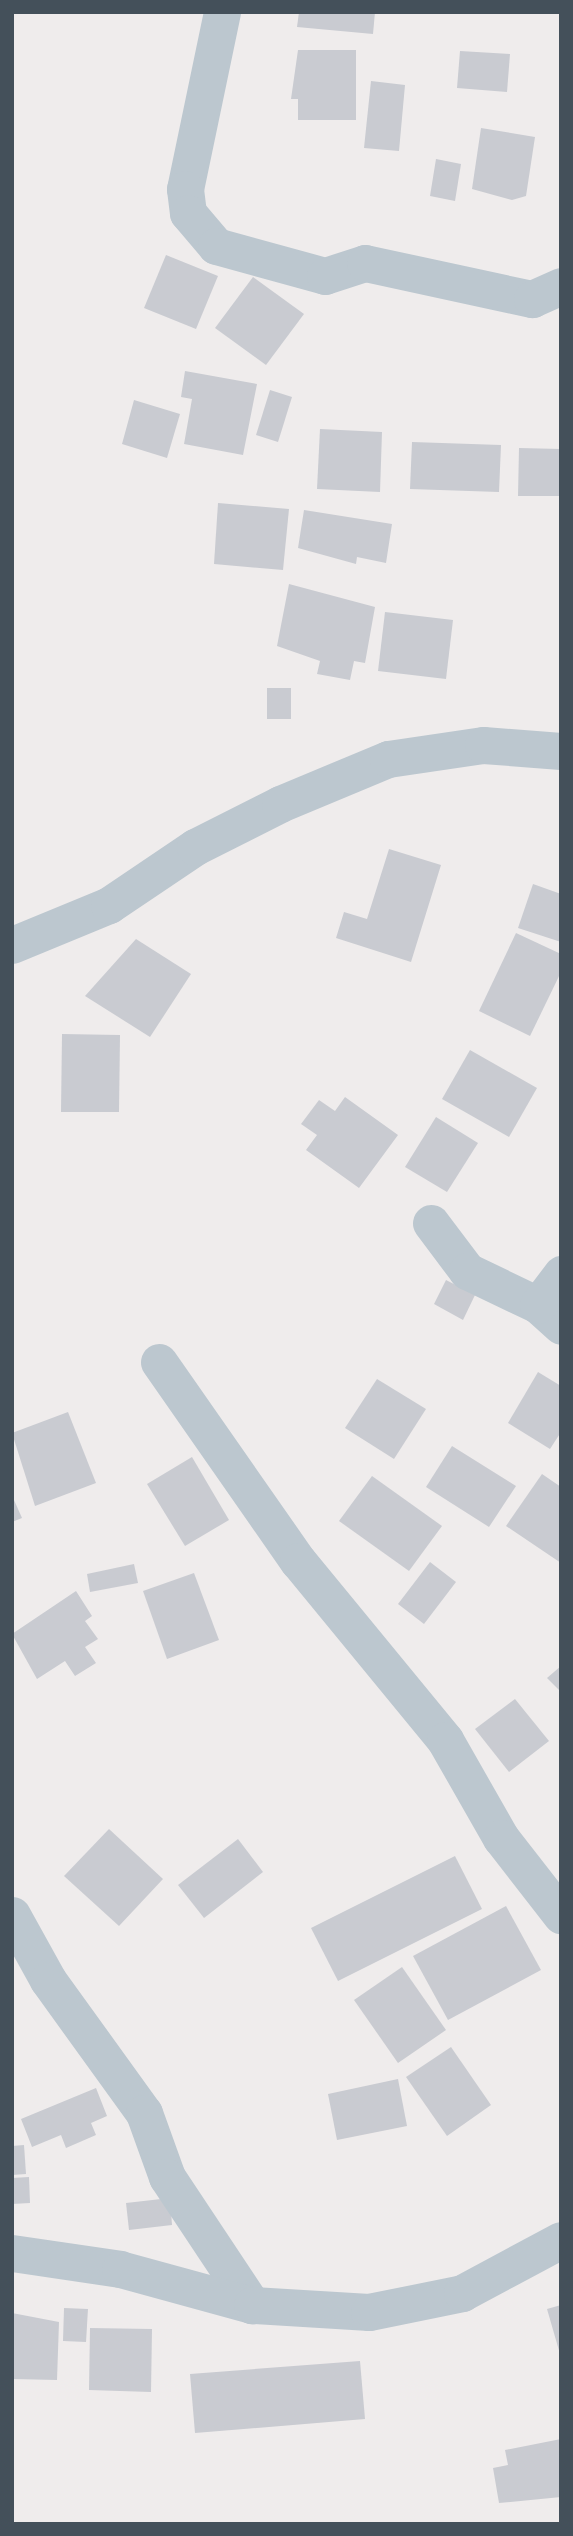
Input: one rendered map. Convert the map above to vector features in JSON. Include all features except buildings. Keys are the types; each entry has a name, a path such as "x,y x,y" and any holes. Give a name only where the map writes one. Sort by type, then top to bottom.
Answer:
{"street":[{"path":"222,12 185,189 188,214 216,246 325,276 365,263 532,299 561,286"},
{"path":"12,945 109,905 195,847 280,804 387,759 483,745 561,751"},
{"path":"431,1223 467,1271 549,1316 561,1274"},
{"path":"159,1362 299,1561 445,1740 501,1838 561,1915"},
{"path":"12,1915 48,1980 144,2113 167,2177 252,2305"},
{"path":"12,2253 120,2269 252,2305 369,2312 424,2303 502,2276 561,2240"}]}
